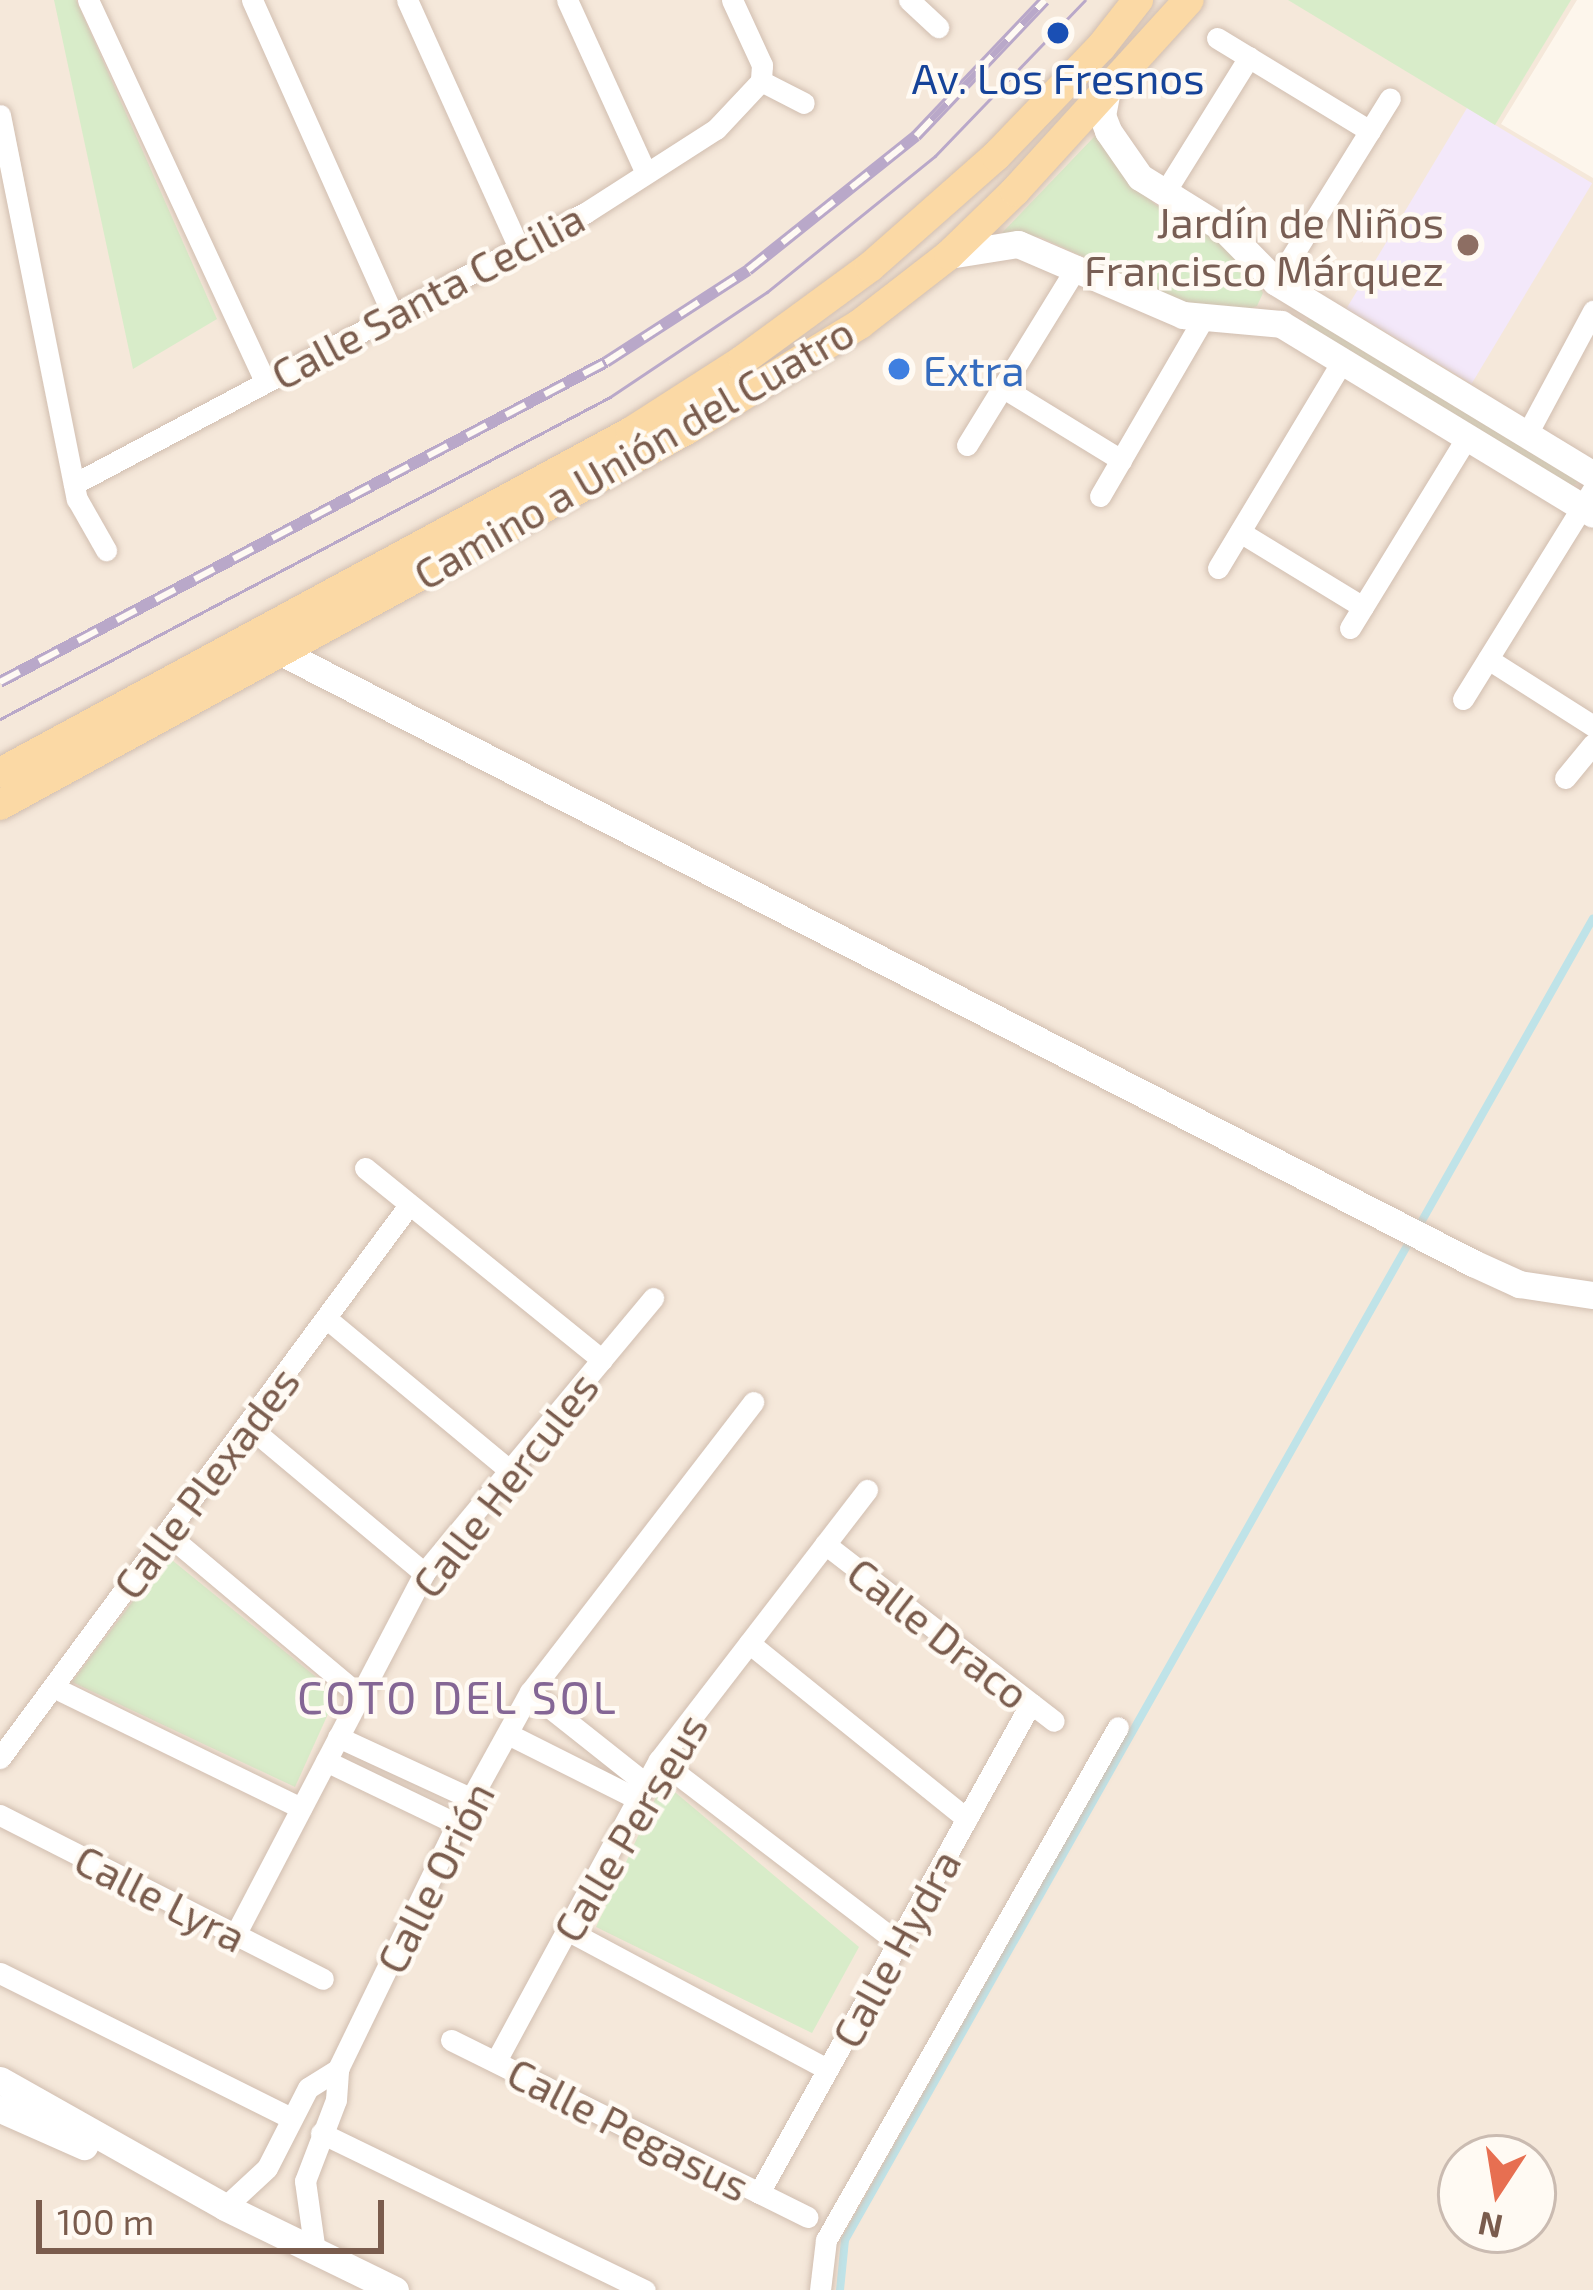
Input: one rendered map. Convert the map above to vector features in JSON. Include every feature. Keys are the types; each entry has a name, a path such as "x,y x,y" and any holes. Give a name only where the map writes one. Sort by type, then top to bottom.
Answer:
{"main road":[{"name":"Camino a Unión del Cuatro","path":"0,773 632,432 743,360 870,267 996,156 1101,47 1138,0"},
{"name":"Camino a Unión del Cuatro","path":"0,806 688,429 860,324 949,255 1106,95 1190,0"}],"street":[{"path":"88,0 265,382"},
{"path":"252,0 392,313"},
{"path":"406,0 519,248"},
{"path":"568,0 646,173"},
{"path":"732,0 762,65 761,81 805,104"},
{"path":"909,0 938,27"},
{"path":"1217,38 1370,131"},
{"path":"1165,192 1249,57"},
{"name":"Calle Santa Cecilia","path":"74,484 519,248 716,129 761,81"},
{"path":"1106,95 1102,115 1108,131 1140,177 1224,229 1276,282 1593,475"},
{"path":"1263,320 1278,304 1276,282 1390,98"},
{"path":"0,116 74,484 106,550"},
{"path":"949,255 1018,244 1077,266 1159,307 1203,319 1281,324 1467,437 1589,504 1463,699"},
{"path":"967,445 1077,266"},
{"path":"1527,434 1593,311"},
{"path":"1100,496 1203,319"},
{"path":"1218,568 1342,362"},
{"path":"1002,387 1121,460"},
{"path":"1350,628 1467,437"},
{"path":"1240,532 1363,607"},
{"path":"279,651 1473,1263 1519,1285 1593,1295"},
{"path":"1488,659 1593,726"},
{"path":"1565,778 1593,744"},
{"path":"364,1168 602,1360"},
{"name":"Calle Plexades","path":"0,1758 409,1205"},
{"name":"Calle Hercules","path":"235,1935 424,1573 653,1298"},
{"path":"326,1318 510,1471"},
{"name":"Calle Orión","path":"315,2252 305,2181 336,2100 338,2069 470,1798 530,1692 753,1402"},
{"path":"247,1425 424,1573"},
{"name":"Calle Perseus","path":"496,2061 659,1760 868,1490"},
{"path":"166,1533 360,1696"},
{"name":"Calle Draco","path":"825,1544 1054,1721"},
{"path":"749,1642 967,1819"},
{"path":"52,1687 301,1808"},
{"path":"530,1692 641,1791"},
{"name":"Calle Hydra","path":"759,2193 1031,1703"},
{"path":"820,2290 826,2240 1118,1726"},
{"path":"508,1734 641,1791"},
{"path":"338,1737 470,1798"},
{"path":"659,1760 898,1943"},
{"path":"326,1761 457,1824"},
{"name":"Calle Lyra","path":"0,1815 323,1979"},
{"path":"565,1929 827,2069"},
{"path":"0,1973 291,2118"},
{"name":"Calle Pegasus","path":"451,2040 807,2217"},
{"name":"Calle Orión","path":"225,2207 266,2168 308,2087 338,2069"},
{"path":"0,2080 225,2207 395,2290"},
{"path":"0,2090 99,2137"},
{"path":"0,2109 225,2207"},
{"path":"321,2133 645,2290"}],"shaded area":[{"path":"0,0 1577,0 1501,124 1593,178 1593,2290 0,2290"},
{"name":"Jardín de Niños Francisco Márquez","path":"1467,108 1592,183 1472,384 1346,309"}],"green space":[{"path":"54,0 76,0 217,319 133,369"},
{"path":"1288,0 1571,0 1495,125"},
{"path":"1095,136 1132,184 1156,205 1203,227 1256,276 1263,293 1257,306 1240,313 1193,307 1040,237 1000,235"},
{"path":"1314,318 1577,476 1576,484 1568,486 1306,327 1307,320"},
{"path":"167,1556 337,1694 295,1787 72,1682"},
{"path":"663,1782 859,1947 812,2033 596,1927"}],"waterway":[{"path":"1419,1226 1593,919"},
{"path":"840,2290 845,2240 1407,1246"}],"tram line":[{"path":"0,719 610,397 767,292 935,156 1085,0"}],"railway":[{"path":"0,682 606,362 748,270 916,136 1045,0"}],"place":[{"name":"Av. Los Fresnos","path":"1058,33"},
{"name":"Jardín de Niños Francisco Márquez","path":"1468,245"},
{"name":"Extra","path":"899,369"}],"district":[{"name":"COTO DEL SOL","path":"458,1697"}]}
